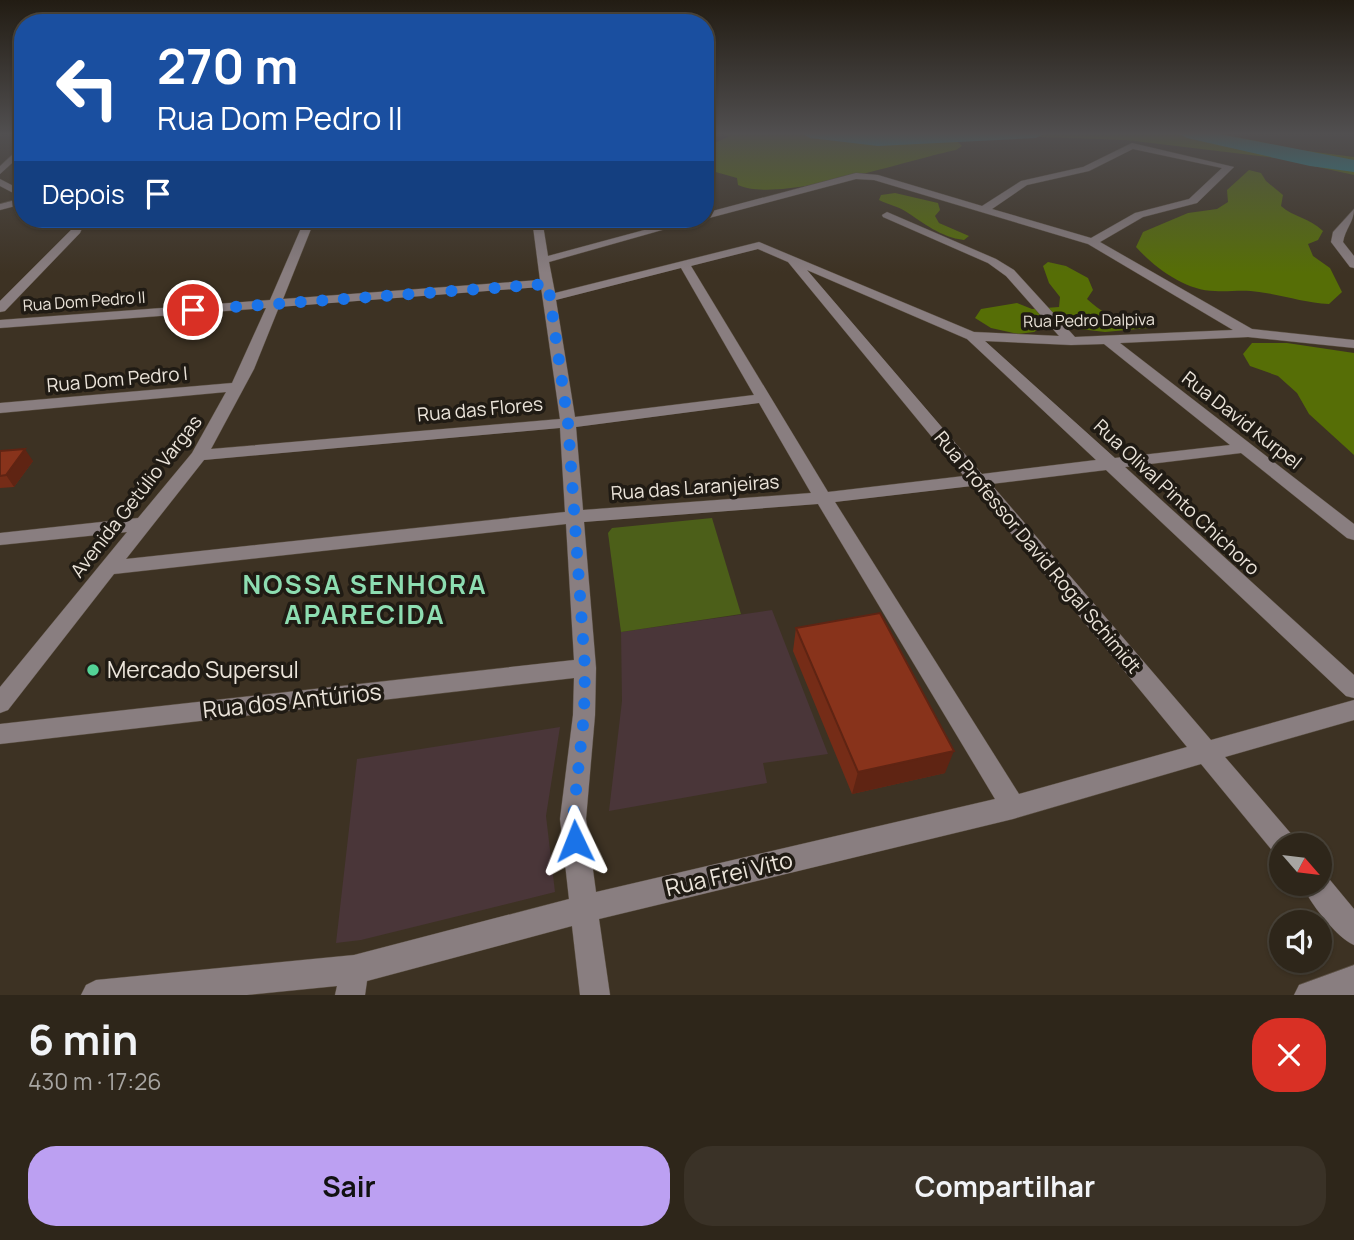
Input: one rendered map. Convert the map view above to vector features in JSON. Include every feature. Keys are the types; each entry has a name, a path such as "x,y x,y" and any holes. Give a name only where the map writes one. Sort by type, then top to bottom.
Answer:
{"street":[{"path":"714,214 848,179"},
{"path":"880,179 1092,242 1248,333"},
{"path":"983,210 1024,183 1040,179"},
{"path":"1092,242 1139,215 1193,201 1216,179"},
{"path":"1354,212 1339,232 1338,242 1354,264"},
{"path":"887,215 992,261 1010,273 1071,341"},
{"path":"0,308 76,231 75,228"},
{"name":"Avenida Getúlio Vargas","path":"0,703 199,455 238,387 306,228"},
{"path":"539,228 568,423 575,517 585,668 584,715 573,819 595,995"},
{"path":"545,260 663,228"},
{"path":"1339,232 1354,234"},
{"name":"Rua Pedro Dalpiva","path":"759,245 972,335 1071,341 1248,333 1354,344"},
{"name":"Rua Dom Pedro II","path":"0,324 275,304 549,291 684,264 759,245"},
{"name":"Rua Professor David Rogal Schimidt","path":"792,259 1274,833"},
{"path":"684,264 823,498 1013,807"},
{"name":"Rua Olival Pinto Chichoro","path":"972,335 1354,689"},
{"name":"Rua David Kurpel","path":"1105,338 1354,534"},
{"name":"Rua Dom Pedro I","path":"0,408 238,387"},
{"name":"Rua das Flores","path":"199,455 568,423 764,398"},
{"name":"Rua das Laranjeiras","path":"107,568 575,517 823,498 1245,448"},
{"path":"0,539 144,524"},
{"name":"Rua dos Antúrios","path":"0,734 585,668"},
{"name":"Rua Frei Vito","path":"96,995 352,983 583,909 1013,807 1354,710"},
{"path":"1325,896 1354,931"},
{"path":"1308,995 1354,980"}],"shaded area":[{"path":"772,610 828,754 763,763 767,783 609,811 622,701 621,632"},
{"path":"560,727 546,816 555,892 361,940 336,943 357,759"}],"green space":[{"path":"737,179 837,179 782,189 757,189 738,185"},
{"path":"1239,179 1265,179 1283,195 1281,206 1323,231 1318,240 1308,244 1313,256 1330,268 1342,292 1329,304 1253,291 1204,290 1172,277 1136,247 1143,232 1188,213 1217,209 1228,202 1227,190"},
{"path":"895,193 938,203 940,210 935,216 939,223 969,236 964,240 947,236 902,209 879,200 881,195"},
{"path":"1048,262 1066,266 1088,278 1093,290 1087,299 1097,307 1112,315 1152,323 1149,328 1105,332 1046,325 1034,332 1018,334 991,328 975,318 981,309 1017,303 1032,309 1059,307 1060,297 1049,283 1043,266"},
{"path":"1252,343 1287,343 1354,353 1354,455 1309,414 1297,393 1278,376 1250,366 1243,354"},
{"path":"712,518 741,614 621,632 608,533 612,528"}],"building":[{"path":"25,449 6,475 0,476 0,451"},
{"path":"880,613 954,751 858,772 796,628"}],"place":[{"name":"Mercado Supersul","path":"93,670"}],"district":[{"name":"NOSSA SENHORA APARECIDA","path":"365,600"}],"route":[{"path":"193,310 548,284 568,423 585,668 584,715 573,819 575,841"}]}
